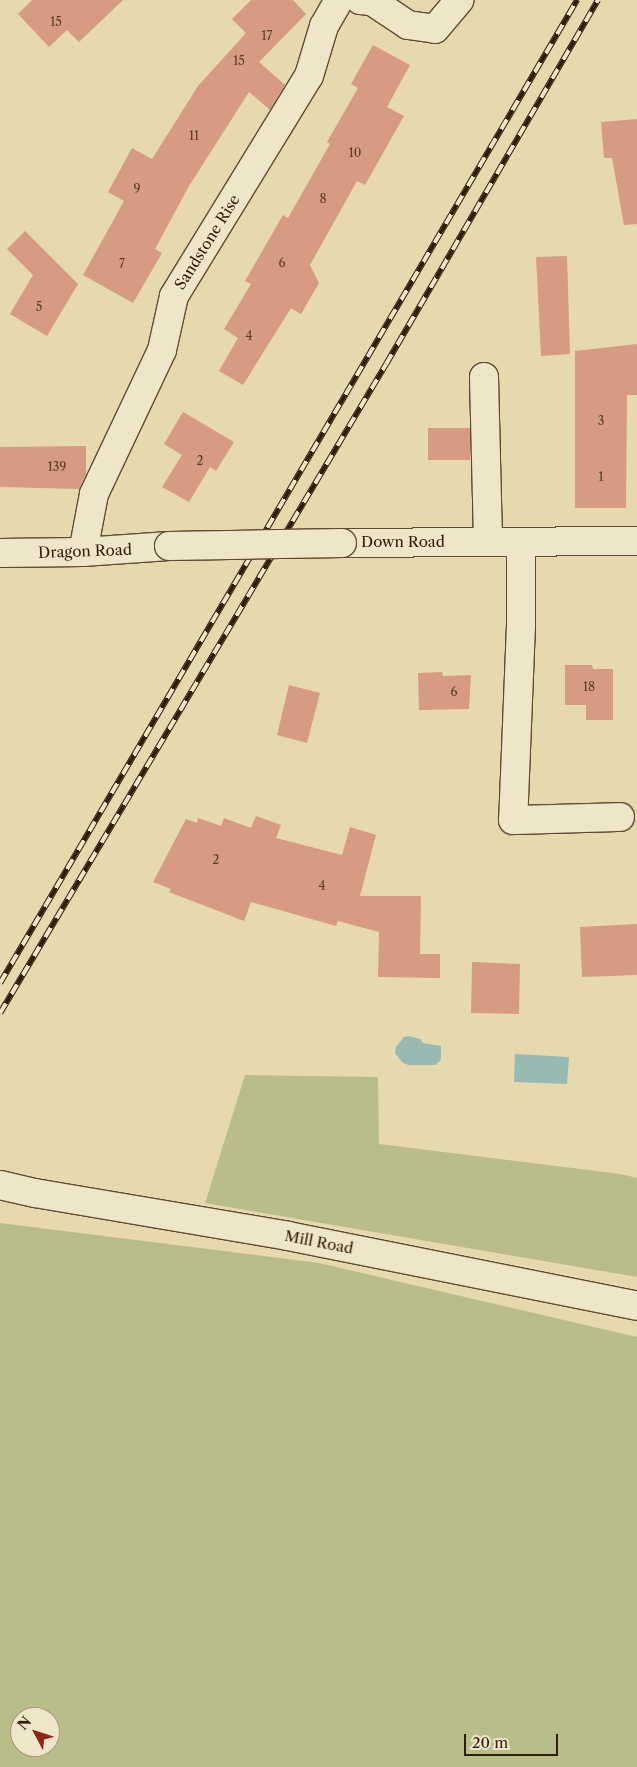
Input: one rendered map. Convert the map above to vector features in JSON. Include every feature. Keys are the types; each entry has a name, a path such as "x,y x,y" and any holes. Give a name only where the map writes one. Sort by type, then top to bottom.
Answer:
{"street":[{"name":"Sandstone Rise","path":"83,552 94,494 162,350 174,296 309,76 324,26 339,0"},
{"path":"360,0 372,1 408,25 435,29 458,0"},
{"path":"484,377 488,542"},
{"name":"Down Road","path":"169,546 637,541"},
{"path":"520,542 521,624 513,820 620,817"},
{"name":"Dragon Road","path":"0,553 83,552 169,546"},
{"name":"Mill Road","path":"0,1185 35,1193 288,1236 637,1306"}],"green space":[{"path":"245,1075 378,1077 379,1144 621,1174 637,1178 637,1277 205,1203"},
{"path":"0,1223 319,1263 637,1337 637,1767 0,1767"}],"water":[{"path":"409,1036 420,1039 423,1043 441,1046 441,1059 439,1062 435,1065 408,1065 402,1062 395,1053 396,1047 404,1037"},
{"path":"515,1054 569,1057 567,1084 514,1082"}],"building":[{"path":"32,0 123,0 79,42 67,30 49,47 18,14"},
{"path":"251,0 293,0 306,14 259,62 285,85 270,110 249,92 189,186 155,249 162,253 133,303 83,275 124,201 108,192 132,148 152,159 198,86 246,33 232,19"},
{"path":"373,45 410,65 387,107 404,116 365,185 357,181 310,265 319,283 301,314 291,308 243,385 219,371 238,338 224,329 251,284 245,281 283,215 288,218 330,144 327,142 358,88 351,84"},
{"path":"637,119 637,224 624,225 612,158 604,158 601,122"},
{"path":"25,231 78,284 47,336 10,314 33,275 7,249"},
{"path":"567,256 570,354 541,356 536,257"},
{"path":"637,344 637,395 627,395 626,508 575,508 575,351"},
{"path":"183,412 234,442 216,471 210,467 189,502 162,487 182,455 164,444"},
{"path":"428,428 470,428 470,460 428,460"},
{"path":"86,446 86,474 79,489 0,487 0,447"},
{"path":"565,665 592,665 593,669 613,669 613,720 586,720 586,705 565,705"},
{"path":"442,672 443,676 471,675 469,709 419,710 418,673"},
{"path":"289,685 320,693 307,743 277,735"},
{"path":"256,816 281,825 276,838 342,855 350,827 376,835 360,896 421,896 420,954 440,954 440,978 378,977 379,932 338,921 336,926 251,902 244,921 169,892 171,889 153,882 186,819 197,823 198,818 221,826 224,818 251,828"},
{"path":"637,924 637,975 582,977 580,927"},
{"path":"472,962 520,964 519,1014 471,1013"}],"railway":[{"path":"0,983 577,0"},
{"path":"0,1013 386,364 598,0"}]}
